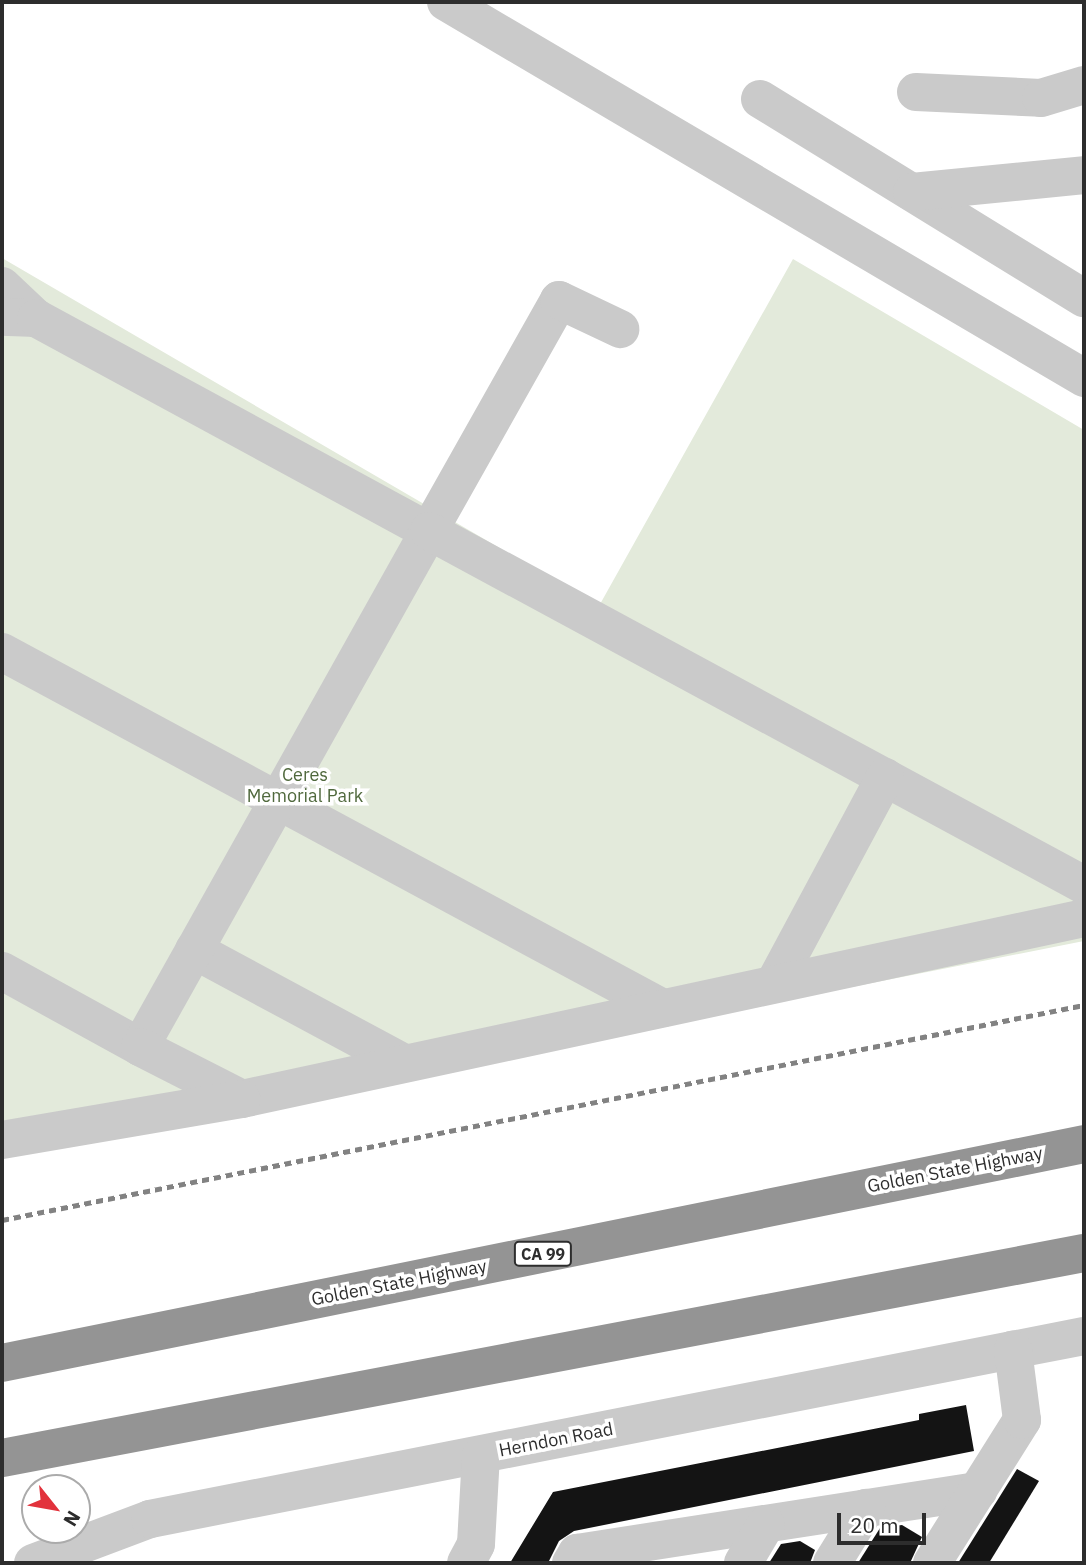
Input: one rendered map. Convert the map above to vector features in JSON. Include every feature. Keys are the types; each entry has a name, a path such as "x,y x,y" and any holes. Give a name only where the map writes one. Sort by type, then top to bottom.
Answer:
{"highway":[{"name":"Golden State Highway","path":"2,1363 1084,1144"},
{"path":"2,1458 1084,1253"},
{"path":"2,1472 129,1434"}],"street":[{"path":"446,2 1084,379"},
{"path":"916,92 1041,98 1084,85"},
{"path":"760,99 912,192 1076,285"},
{"path":"912,192 1084,175"},
{"path":"2,286 19,317 429,531 1084,885"},
{"path":"140,1047 559,300 620,329"},
{"path":"2,652 663,1008"},
{"path":"774,984 885,778"},
{"path":"2,1140 242,1098 1084,918"},
{"path":"194,950 404,1063"},
{"path":"2,971 140,1047 242,1098"},
{"name":"Herndon Road","path":"33,1563 150,1519 1084,1336"},
{"path":"932,1563 1022,1420 1013,1350"},
{"path":"466,1563 477,1534 481,1455"},
{"path":"571,1563 577,1553 660,1551 766,1524 978,1490"},
{"path":"832,1563 866,1508"},
{"path":"743,1563 766,1524"}],"green space":[{"name":"Ceres Memorial Park","path":"2,258 599,606 793,259 1084,430 1084,941 2,1155"}],"building":[{"path":"966,1405 974,1451 574,1531 559,1541 548,1563 510,1563 553,1492 919,1420 919,1414"},
{"path":"1017,1469 1039,1481 989,1563 958,1563"},
{"path":"902,1525 922,1537 910,1563 858,1563 880,1528"},
{"path":"800,1541 815,1550 810,1563 769,1563 781,1544"}],"railway":[{"path":"2,1220 1084,1005"}]}
